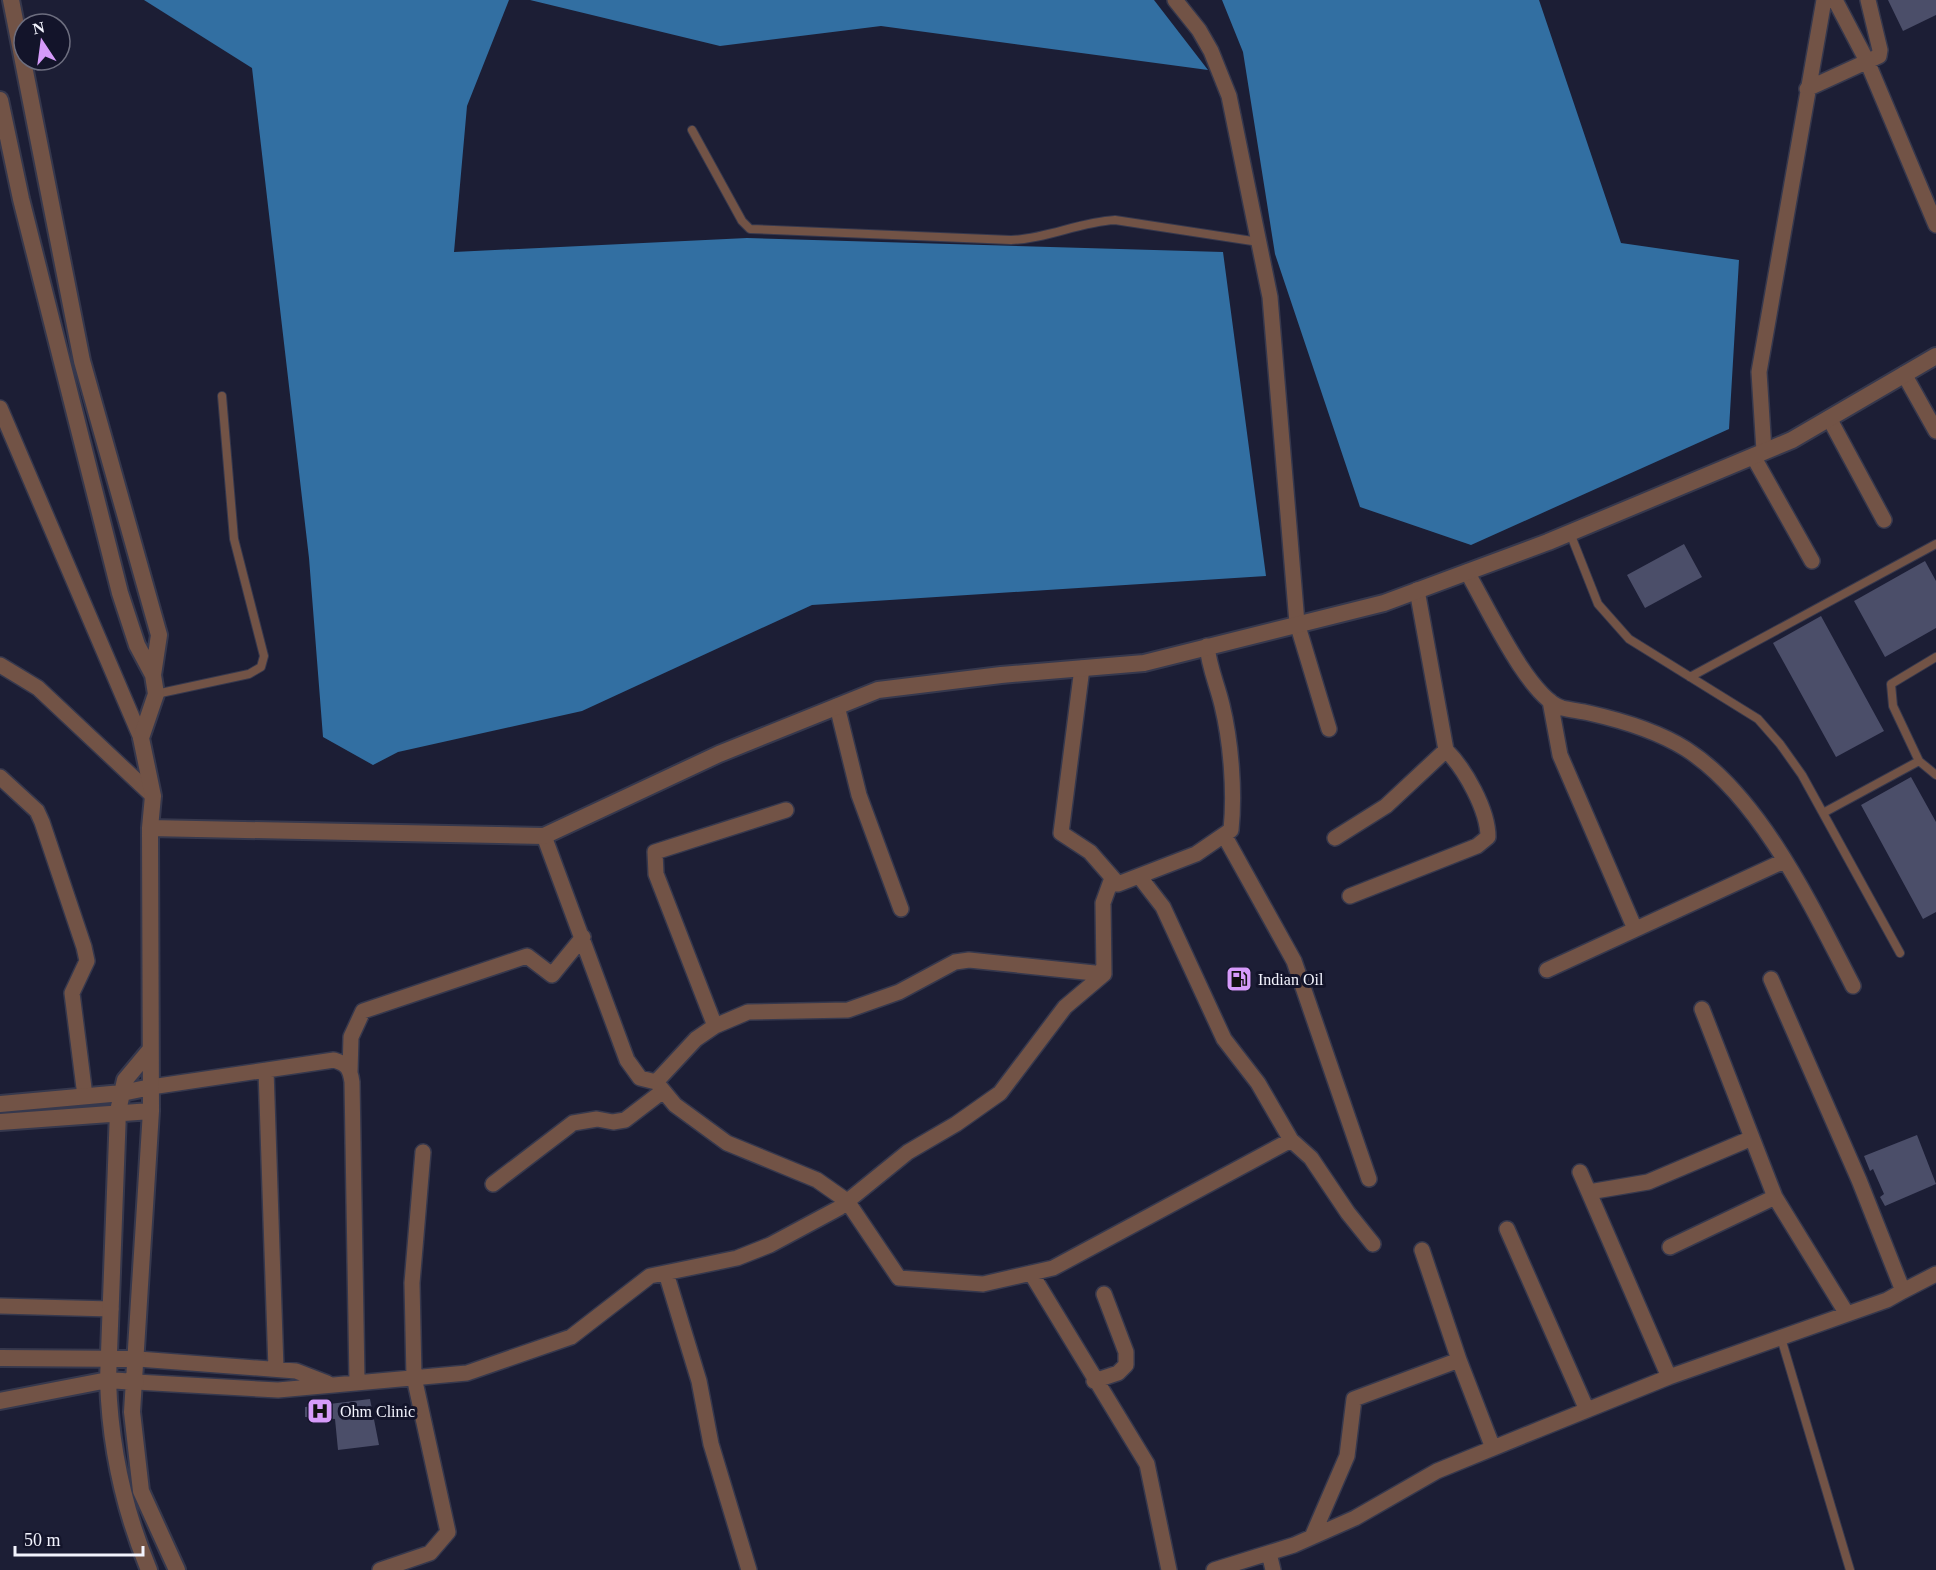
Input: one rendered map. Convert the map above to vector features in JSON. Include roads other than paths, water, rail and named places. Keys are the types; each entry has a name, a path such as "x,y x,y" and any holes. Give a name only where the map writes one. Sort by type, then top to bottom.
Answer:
{"street":[{"path":"11,0 82,361 159,635 153,675 156,694 141,738"},
{"path":"1174,0 1199,30 1211,51 1229,96 1270,297 1297,623 1329,729"},
{"path":"1812,561 1759,454 1759,372 1824,0"},
{"path":"1835,0 1867,61 1936,225"},
{"path":"1807,89 1879,56 1880,50 1868,0"},
{"path":"0,100 21,199 120,593 137,645 153,675"},
{"path":"150,828 544,836 719,754 878,690 1144,663 1384,603 1548,542 1792,440 1936,356"},
{"path":"1904,375 1936,431"},
{"path":"0,408 141,738 153,796 150,828 151,1111 138,1359 132,1412 141,1491 177,1570"},
{"path":"1828,418 1884,520"},
{"path":"1467,572 1536,690 1560,708 1590,713 1642,729 1686,749 1716,774 1747,808 1796,878 1853,986"},
{"path":"1350,896 1477,846 1488,837 1488,824 1465,772 1446,750 1417,590"},
{"path":"1082,668 1061,833 1090,852 1118,884 1196,854 1231,830 1233,804 1228,740 1222,703 1209,669 1207,646"},
{"path":"0,665 38,688 153,796"},
{"path":"1550,701 1560,755 1635,929"},
{"path":"837,706 854,778 900,909"},
{"path":"1335,838 1386,806 1446,750"},
{"path":"0,777 37,811 84,947 87,961 72,993 85,1096"},
{"path":"715,1026 656,874 655,852 786,810"},
{"path":"1224,835 1294,961 1369,1179"},
{"path":"544,836 627,1060 640,1078 660,1087 675,1105 727,1143 817,1180 847,1201 899,1278 983,1284 1053,1268 1122,1233 1291,1140"},
{"path":"1547,970 1784,861"},
{"path":"1139,876 1163,907 1224,1039 1258,1083 1291,1140 1311,1158 1348,1213 1373,1244"},
{"path":"1104,974 1103,903 1112,878"},
{"path":"357,1382 350,1072 351,1037 363,1011 527,956 552,975 583,937"},
{"path":"493,1185 573,1124 597,1119 614,1122 625,1120 660,1087 696,1039 715,1026 748,1012 848,1010 899,992 955,962 969,960 1104,974"},
{"path":"0,1401 108,1380 278,1390 467,1373 571,1337 650,1276 737,1258 770,1245 839,1208 908,1152 956,1124 1000,1093 1065,1007 1104,974"},
{"path":"1771,979 1859,1180 1903,1291"},
{"path":"1702,1009 1774,1197 1847,1314"},
{"path":"150,1050 125,1080 118,1111 108,1380 110,1420 123,1487 150,1570"},
{"path":"0,1104 122,1092 334,1060 345,1064 350,1072"},
{"path":"266,1070 276,1369"},
{"path":"0,1122 118,1111 151,1111"},
{"path":"1588,1192 1648,1182 1752,1138"},
{"path":"380,1570 430,1554 448,1532 414,1377 412,1283 423,1152"},
{"path":"1580,1172 1669,1377"},
{"path":"1670,1247 1774,1197"},
{"path":"1507,1229 1587,1410"},
{"path":"1422,1250 1459,1360 1494,1448"},
{"path":"666,1273 699,1381 711,1444 748,1570"},
{"path":"1031,1273 1146,1464 1169,1570"},
{"path":"1214,1570 1269,1553 1355,1518 1437,1471 1669,1377 1847,1314 1903,1291 1936,1274"},
{"path":"1094,1381 1118,1373 1126,1365 1126,1352 1104,1294"},
{"path":"0,1306 111,1309"},
{"path":"0,1358 109,1357 276,1369 296,1371 333,1385"},
{"path":"1312,1537 1347,1456 1353,1399 1459,1360"},
{"path":"1269,1553 1273,1570"}],"lane":[{"path":"692,130 742,220 750,229 1027,240 1097,221 1115,220 1259,242"},
{"path":"156,694 249,674 261,667 264,656 234,539 222,396"},
{"path":"1570,533 1598,604 1629,639 1758,719 1802,776 1900,953"},
{"path":"1690,677 1936,544"},
{"path":"1936,657 1892,684 1890,694 1893,706 1919,761 1936,775"},
{"path":"1823,813 1919,761"},
{"path":"1780,1338 1850,1570"}],"water":[{"path":"144,0 509,0 467,106 454,252 747,238 1223,252 1266,576 812,605 582,711 398,752 373,765 323,737 309,558 252,68"},
{"path":"530,0 1154,0 1208,70 881,26 720,46"},
{"path":"1222,0 1539,0 1621,243 1739,260 1729,429 1471,545 1360,507 1275,254 1243,52"}],"place":[{"name":"Indian Oil","path":"1239,979"},
{"name":"Ohm Clinic","path":"320,1411"}]}
